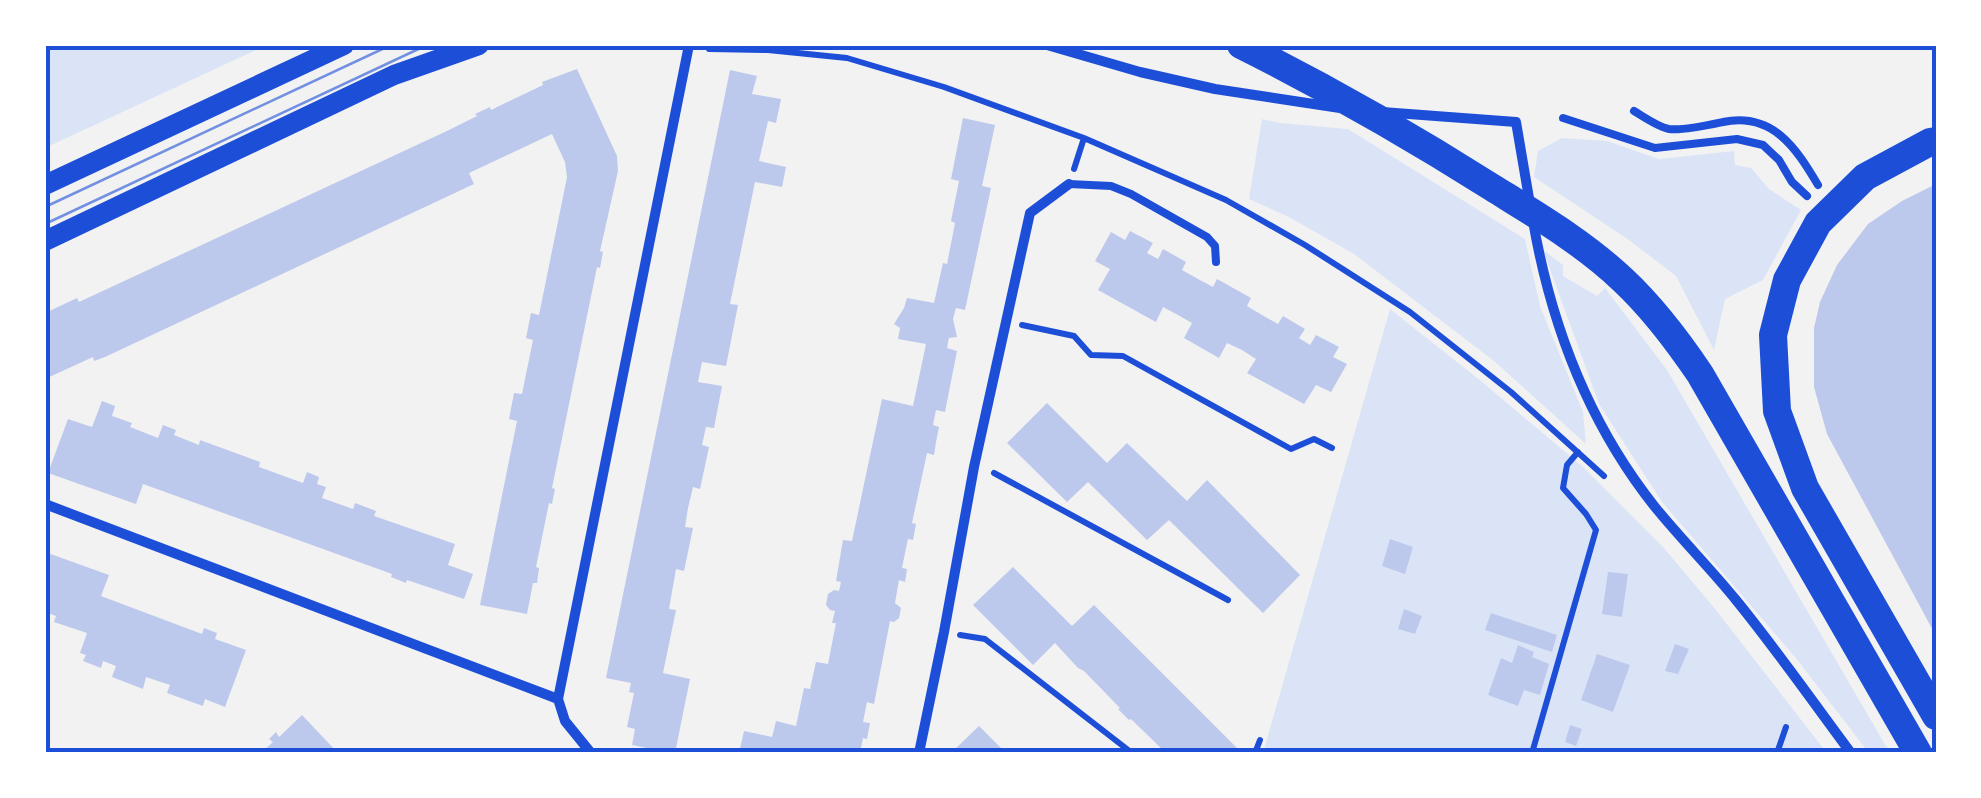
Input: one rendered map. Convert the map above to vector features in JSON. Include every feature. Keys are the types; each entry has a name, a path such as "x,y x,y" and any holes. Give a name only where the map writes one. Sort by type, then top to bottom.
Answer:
{"highway":[{"path":"1240,45 1390,124 1574,239 1604,262 1661,319 1691,361 1776,504 1918,753"},
{"path":"1936,141 1865,177 1818,223 1787,280 1773,335 1777,410 1805,488 1936,716"}],"main road":[{"path":"45,184 344,45"},
{"path":"45,240 394,75 480,45"}],"street":[{"path":"1047,45 1215,89 1330,108 1516,122 1547,289 1584,394 1619,456 1654,506 1737,601 1851,753"},
{"path":"590,753 565,721 558,699 688,47"},
{"path":"919,753 974,467 1030,213 1069,184"},
{"path":"45,504 558,699"}],"lane":[{"path":"1634,112 1668,129 1731,120 1756,122 1782,136 1799,152 1818,185"},
{"path":"1563,118 1655,148 1737,139 1763,145 1807,196"},
{"path":"1069,184 1111,186 1131,194 1207,237 1216,246 1216,262"}],"path":[{"path":"688,47 768,50"},
{"path":"1006,321 1074,336 1091,355 1123,356 1291,449 1314,439 1332,448"},
{"path":"1532,753 1596,530 1564,488 1567,465 1578,452"},
{"path":"974,467 999,474 1228,600"},
{"path":"944,632 986,639 1132,753"},
{"path":"1777,753 1786,727"},
{"path":"1255,753 1260,740"}],"shaded area":[{"path":"45,45 267,45 45,148"},
{"path":"1262,119 1348,129 1525,239 1540,306 1583,412 1586,444 1494,361 1354,254 1249,199"},
{"path":"1562,138 1607,141 1659,159 1734,151 1735,165 1751,168 1769,189 1801,210 1763,280 1725,299 1714,350 1676,276 1534,177 1538,151"},
{"path":"1543,250 1563,265 1563,276 1597,296 1605,288 1667,370 1890,753 1869,753 1795,657 1662,502 1599,404"},
{"path":"1390,309 1583,467 1663,547 1827,753 1263,753"}],"building":[{"path":"577,69 617,156 618,171 536,567 537,583 533,583 527,614 480,605 517,421 509,419 514,393 522,394 533,340 526,338 531,313 539,315 567,177 565,162 552,134 469,173 474,184 105,357 94,361 93,357 45,379 45,313 77,298 79,302 449,130 475,114 543,85 542,82"},
{"path":"730,70 757,76 752,94 781,99 776,123 768,121 759,161 786,167 782,187 755,182 730,304 738,305 726,366 702,362 698,382 722,386 714,428 706,427 702,445 709,447 700,489 693,487 685,527 693,528 684,571 676,569 669,609 676,610 663,673 690,679 675,753 670,753 632,745 635,729 627,727 634,693 629,692 631,683 606,678"},
{"path":"963,118 995,125 982,186 991,188 965,310 956,308 953,319 957,337 949,338 947,348 957,351 945,412 936,410 933,425 939,427 934,455 927,453 912,523 916,524 913,540 908,539 902,568 907,569 905,582 899,580 895,603 901,608 899,618 890,621 874,704 867,702 863,722 870,723 867,739 863,738 860,753 739,753 744,731 772,737 776,721 796,726 804,688 810,689 816,662 828,664 836,623 832,623 835,611 826,605 828,594 839,591 841,582 836,581 843,540 852,541 882,399 913,406 926,344 898,339 900,328 894,324 907,298 934,303 955,223 951,221 959,181 951,179"},
{"path":"1936,184 1936,636 1827,434 1814,387 1814,328 1820,302 1837,265 1868,224"},
{"path":"1130,231 1153,243 1147,253 1158,259 1163,249 1186,262 1182,270 1213,287 1217,279 1251,298 1247,306 1278,324 1283,316 1305,329 1299,338 1310,345 1316,335 1339,347 1333,357 1347,364 1331,392 1316,385 1304,404 1247,373 1256,359 1242,350 1227,343 1219,358 1184,338 1192,323 1178,315 1163,307 1156,322 1098,290 1110,269 1095,261 1111,232 1125,240"},
{"path":"102,401 115,406 112,416 132,423 130,427 158,438 163,425 176,430 174,435 199,445 200,440 260,462 259,467 303,483 307,472 319,477 317,484 326,487 322,498 353,509 355,503 376,511 374,516 455,544 448,565 473,574 464,599 407,580 406,583 391,577 392,574 143,484 136,504 48,473 68,419 92,427"},
{"path":"1047,403 1107,463 1127,443 1187,501 1207,480 1300,575 1263,613 1169,520 1147,540 1088,482 1067,502 1007,443"},
{"path":"1390,539 1413,547 1405,574 1382,566"},
{"path":"45,552 109,575 101,596 202,634 204,628 217,633 215,639 246,650 225,707 205,699 203,706 167,693 170,685 146,677 143,689 112,677 116,666 103,661 101,668 83,661 86,655 80,653 87,633 54,622 56,616 45,612"},
{"path":"1013,567 1072,626 1094,605 1242,753 1166,753 1055,643 1033,665 973,605"},
{"path":"1608,572 1628,574 1622,617 1602,614"},
{"path":"1404,609 1422,616 1415,634 1398,629"},
{"path":"1491,613 1557,635 1552,652 1485,630"},
{"path":"1675,644 1689,649 1678,674 1665,671"},
{"path":"1518,645 1549,664 1540,695 1524,690 1518,706 1488,695 1501,658 1512,663"},
{"path":"1597,654 1630,665 1613,712 1581,700"},
{"path":"302,715 338,753 261,753 273,742 269,739 276,732 279,737"},
{"path":"1570,725 1582,729 1576,746 1565,742"},
{"path":"979,726 1006,753 951,753"}],"tram line":[{"path":"45,207 391,45"},
{"path":"45,224 427,45"}]}
